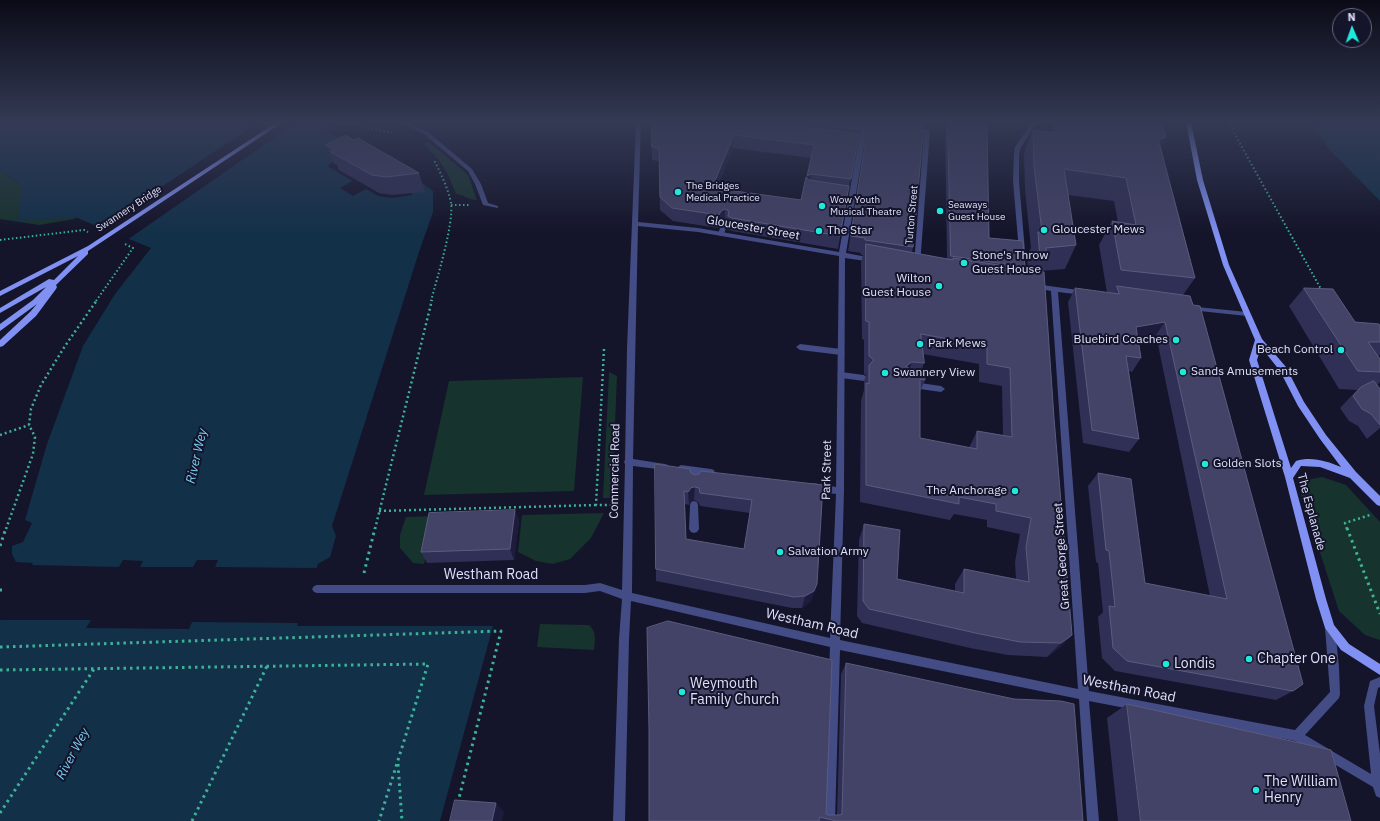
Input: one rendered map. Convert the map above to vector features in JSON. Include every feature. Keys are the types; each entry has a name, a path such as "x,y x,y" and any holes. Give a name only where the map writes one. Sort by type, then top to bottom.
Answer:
{"street":[{"name":"Swannery Bridge","path":"0,294 90,247 222,160"},
{"path":"458,160 470,170 478,184 485,204 496,207"},
{"name":"Commercial Road","path":"619,821 627,596 628,462 637,160"},
{"name":"Park Street","path":"829,821 840,491 842,255 849,195 857,160"},
{"name":"Turton Street","path":"924,269 913,267 925,160"},
{"path":"1016,160 1023,262"},
{"path":"1196,160 1200,180 1226,265 1259,340 1283,368 1301,404 1323,437 1353,475 1380,502"},
{"name":"Gloucester Street","path":"635,224 720,234 880,261"},
{"path":"720,234 724,225"},
{"name":"Swannery Bridge","path":"0,328 34,302 60,276 77,262 90,247"},
{"path":"0,311 60,276"},
{"path":"0,344 33,314 52,292 60,276"},
{"path":"1025,285 1093,294"},
{"name":"Great George Street","path":"1054,289 1093,821"},
{"path":"1186,307 1247,314"},
{"name":"The Esplanade","path":"1259,340 1253,360 1289,477 1330,628 1345,647 1380,670"},
{"path":"800,348 841,352"},
{"path":"841,375 864,378"},
{"path":"906,384 941,389"},
{"path":"1289,477 1299,463 1312,461 1328,464 1353,475"},
{"path":"628,462 696,475 719,474"},
{"path":"805,486 840,491"},
{"path":"694,505 694,529"},
{"name":"Westham Road","path":"317,589 585,589 600,587 627,596 836,644 1084,695 1297,736 1379,788"},
{"path":"1297,736 1335,694 1330,628"},
{"path":"1379,788 1369,706 1374,685 1380,682"}],"path":[{"path":"359,588 449,229 451,205 444,179 434,160"},
{"path":"1248,160 1323,293"},
{"path":"0,240 84,230 93,234"},
{"path":"0,546 33,454 35,436 29,425 31,409 42,385 100,294 133,248 121,243"},
{"path":"596,505 604,349"},
{"path":"0,435 29,425"},
{"path":"379,511 628,504"},
{"path":"1373,514 1345,523 1380,614"},
{"path":"0,647 501,631 457,808"},
{"path":"0,670 428,664 379,821"},
{"path":"192,821 267,666"},
{"path":"0,813 95,668"},
{"path":"397,762 402,821"}],"green space":[{"path":"106,160 170,160 74,219 39,225 0,219 0,170 22,186"},
{"path":"438,160 451,160 468,175 477,200 456,194 450,178"},
{"path":"609,372 617,376 612,498 603,498"},
{"path":"583,377 574,491 424,495 449,381"},
{"path":"1322,477 1346,485 1380,522 1380,640 1365,635 1339,611 1301,494 1302,481"},
{"path":"604,513 591,538 570,559 553,564 536,561 518,552 522,515"},
{"path":"434,516 424,564 413,563 400,548 400,535 406,517"},
{"path":"540,624 589,625 594,633 594,650 537,647"}],"water":[{"name":"River Wey","path":"0,160 335,160 327,166 378,196 392,198 412,195 417,179 433,191 433,212 332,526 336,536 330,557 318,564 297,626 493,626 440,821 0,821 0,621 33,563 16,562 12,554 12,546 23,542 32,523 25,520 47,444 83,346 115,294 151,248 75,217 18,221 22,186 0,170"},
{"path":"1340,160 1380,160 1380,201"}],"pier":[{"path":"201,160 242,160 127,240 98,229"},
{"path":"354,180 368,188 353,196 340,188"},
{"path":"123,560 143,561 140,567 193,567 197,560 218,560 215,567 318,568 300,623 192,622 189,629 86,628 91,620 0,620 0,617 30,565 119,567"}],"building":[{"path":"346,160 397,160 419,173 386,177 372,175"},
{"path":"659,160 723,160 712,188 801,200 806,177 809,180 849,186 840,236 732,218 728,216 729,211 725,209 721,211 719,215 672,208 660,197"},
{"path":"811,160 854,160 851,179 811,174 807,176"},
{"path":"863,160 921,160 913,247 865,240 865,238 851,236"},
{"path":"949,160 988,160 989,238 1023,241 1025,267 951,256"},
{"path":"1034,160 1164,160 1195,278 1121,270 1112,221 1136,225 1126,178 1064,169 1076,245 1046,248 1046,259 1040,258 1038,232 1042,232"},
{"path":"866,244 953,260 953,258 1044,272 1054,418 1072,635 1061,643 1020,642 980,634 869,609 863,601 864,524 900,530 897,579 964,593 964,569 1029,582 1026,547 1031,518 996,511 996,504 959,497 959,504 866,485 866,383 869,384 869,365 874,360 869,356 869,322 866,321","holes":["921,334 987,346 987,364 1010,368 1012,437 977,431 977,449 920,438 920,379 925,380 924,373 912,371 906,366 912,362 924,363"]},
{"path":"1117,286 1190,296 1193,305 1200,306 1303,684 1293,691 1127,661 1113,648 1109,606 1115,607 1109,551 1106,550 1098,473 1131,479 1145,583 1227,599 1165,322 1136,327 1141,358 1126,356 1139,439 1092,430 1075,288 1119,294"},
{"path":"1304,288 1333,289 1355,322 1379,324 1380,342 1368,342 1380,359 1380,372 1358,371"},
{"path":"1374,381 1380,389 1380,425 1371,414 1362,409 1353,396 1361,387"},
{"path":"655,464 690,469 691,473 695,475 699,474 701,471 823,485 817,584 814,591 805,596 794,597 656,569","holes":["691,488 699,488 700,493 752,500 744,549 686,539 684,491 688,492"]},
{"path":"515,510 510,549 421,552 429,513"},
{"path":"668,621 832,660 826,814 828,815 842,814 846,663 1014,699 1061,701 1074,704 1083,821 836,821 820,817 819,821 649,821 647,628"},
{"path":"1127,704 1331,750 1351,821 1141,821"},
{"path":"455,800 496,803 492,821 450,821"}],"place":[{"name":"The Bridges Medical Practice","path":"678,192"},
{"name":"Wow Youth Musical Theatre","path":"822,206"},
{"name":"Seaways Guest House","path":"940,211"},
{"name":"Gloucester Mews","path":"1044,230"},
{"name":"The Star","path":"819,231"},
{"name":"Stone's Throw Guest House","path":"964,263"},
{"name":"Wilton Guest House","path":"939,286"},
{"name":"Bluebird Coaches","path":"1176,340"},
{"name":"Park Mews","path":"920,344"},
{"name":"Beach Control","path":"1341,350"},
{"name":"Sands Amusements","path":"1183,372"},
{"name":"Swannery View","path":"885,373"},
{"name":"Golden Slots","path":"1205,464"},
{"name":"The Anchorage","path":"1015,491"},
{"name":"Salvation Army","path":"780,552"},
{"name":"Chapter One","path":"1249,659"},
{"name":"Londis","path":"1166,664"},
{"name":"Weymouth Family Church","path":"682,692"},
{"name":"The William Henry","path":"1256,790"}]}
